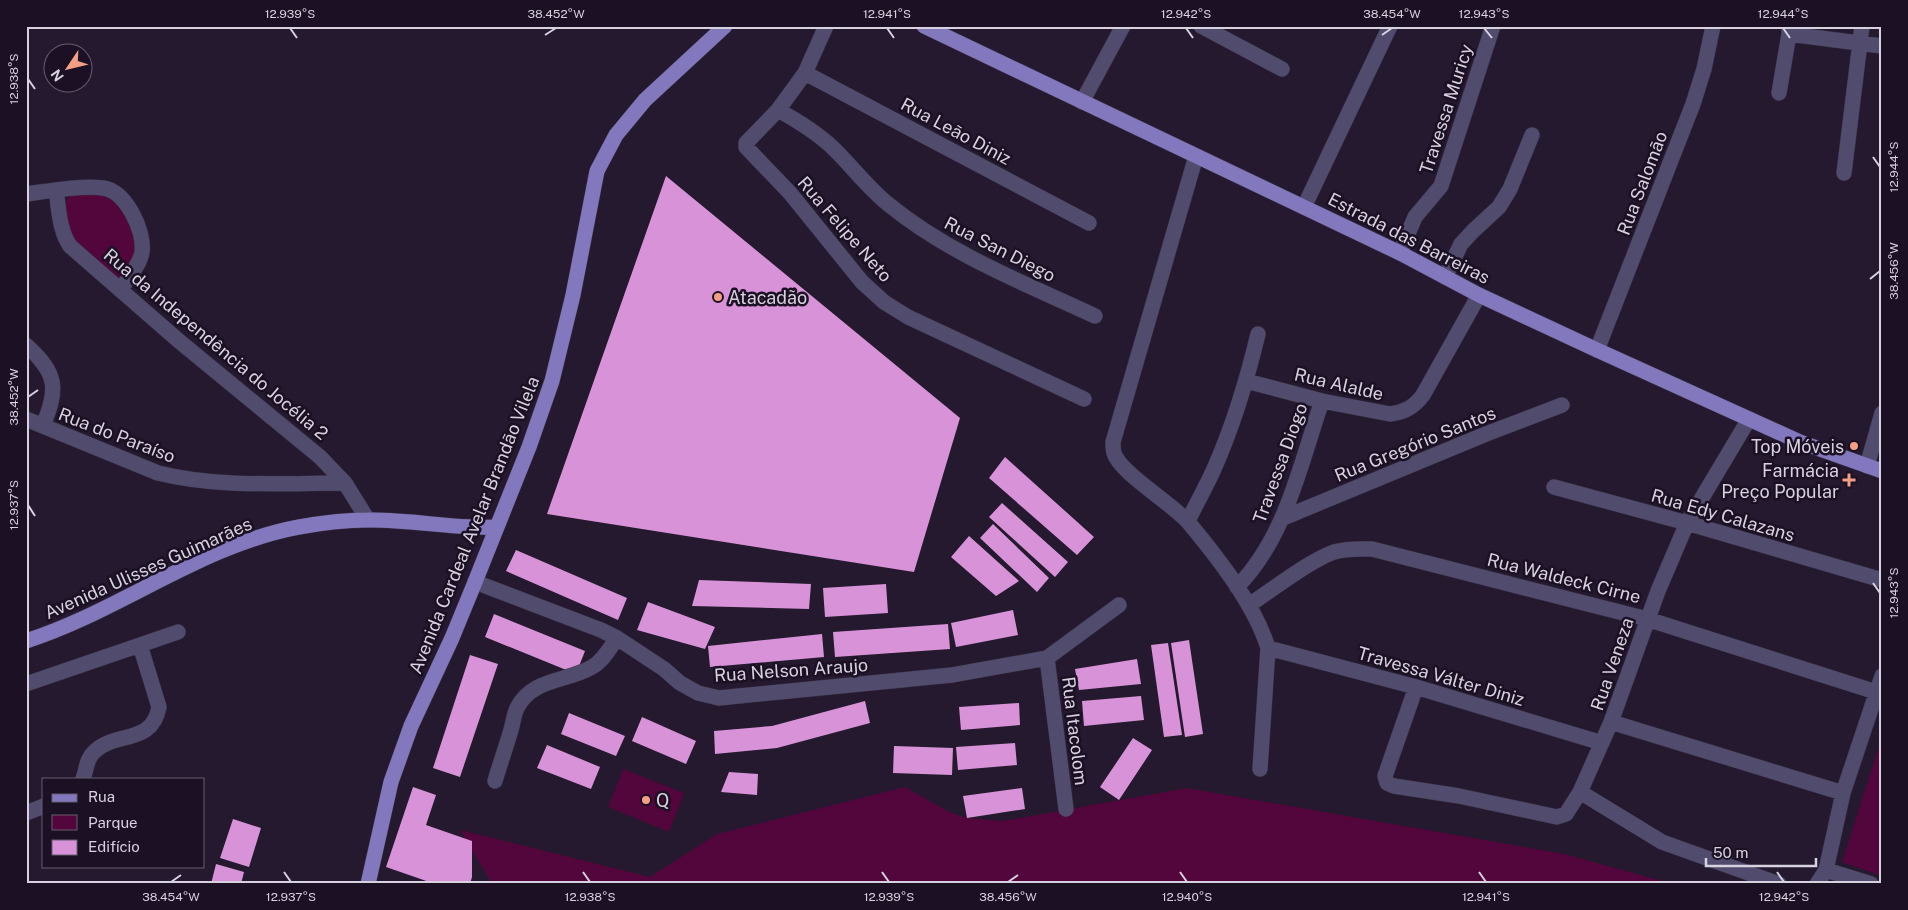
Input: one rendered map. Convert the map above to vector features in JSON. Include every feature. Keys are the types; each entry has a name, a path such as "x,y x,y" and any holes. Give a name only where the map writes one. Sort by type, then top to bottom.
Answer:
{"main road":[{"name":"Avenida Cardeal Avelar Brandão Vilela","path":"368,884 391,782 411,726 452,638 475,582 495,527 529,447 552,381 573,296 598,171 608,149 629,118 714,32 725,26"},
{"name":"Estrada das Barreiras","path":"924,26 1400,253 1479,295 1597,350 1800,442 1882,471"},
{"name":"Avenida Ulisses Guimarães","path":"26,641 71,624 244,542 297,527 325,522 368,520 472,528 495,527"}],"street":[{"name":"Rua Felipe Neto","path":"826,26 805,73 778,110 746,143 746,147 790,193 862,282 884,302 908,318 1084,399"},
{"path":"1082,102 1123,26"},
{"path":"1202,26 1282,69"},
{"path":"1304,207 1390,26"},
{"name":"Travessa Muricy","path":"1400,253 1415,217 1441,186 1493,26"},
{"name":"Rua Salomão","path":"1597,350 1693,104 1704,69 1713,26"},
{"path":"1844,173 1862,26"},
{"path":"1779,93 1789,30 1882,46"},
{"name":"Rua Leão Diniz","path":"805,73 1089,223"},
{"name":"Rua San Diego","path":"778,110 814,131 832,146 886,203 926,232 966,256 1095,316"},
{"path":"1445,277 1461,244 1499,207 1510,189 1532,135"},
{"path":"1196,156 1113,442 1114,453 1125,469 1188,521 1238,587 1264,632 1268,648 1260,768"},
{"path":"26,194 94,187 111,190 119,194 126,201 140,233 142,254 121,289"},
{"name":"Rua da Independência do Jocélia 2","path":"56,190 65,238 70,246 186,346 320,457 345,483 368,520"},
{"name":"Rua Alalde","path":"1246,381 1322,401 1390,414 1400,413 1416,405 1423,395 1479,295"},
{"path":"1188,521 1214,469 1246,381 1258,334"},
{"path":"26,345 38,356 48,370 53,386 53,402 43,426"},
{"name":"Travessa Diogo","path":"1238,587 1261,559 1283,518 1322,401"},
{"name":"Rua Gregório Santos","path":"1283,518 1486,434 1562,405"},
{"path":"1867,466 1882,413"},
{"name":"Rua do Paraíso","path":"26,419 158,473 181,479 236,483 345,483"},
{"name":"Rua Veneza","path":"1416,687 1385,776 1387,782 1394,786 1459,796 1557,817 1566,814 1580,792 1611,722 1647,619 1687,523 1749,419"},
{"name":"Rua Edy Calazans","path":"1554,487 1687,523 1882,580"},
{"name":"Rua Waldeck Cirne","path":"1249,605 1312,564 1334,553 1354,548 1372,550 1647,619 1876,692"},
{"name":"Rua Nelson Araujo","path":"475,582 585,623 617,638 664,669 688,688 698,693 719,698 952,675 1047,658 1119,606"},
{"path":"26,684 178,632"},
{"path":"495,781 517,708 525,697 535,687 569,677 594,666 604,657 617,638"},
{"path":"83,778 87,761 96,751 107,744 140,734 157,718 158,707 140,646"},
{"name":"Travessa Válter Diniz","path":"1268,648 1416,687 1602,743"},
{"name":"Rua Itacolom","path":"1047,658 1066,809"},
{"path":"1817,884 1826,870 1843,793 1882,676"},
{"path":"1611,722 1843,793"},
{"path":"1580,792 1662,842 1780,884"},
{"path":"26,813 42,807"},
{"path":"1826,870 1871,884"}],"green space":[{"path":"100,192 115,201 127,218 135,237 135,255 121,279 118,279 76,243 68,230 65,203 69,196"},
{"path":"1882,737 1882,876 1842,862"},
{"name":"Q","path":"623,769 684,793 669,832 608,807"},
{"path":"905,787 949,812 967,818 1003,821 1187,788 1564,854 1673,884 492,884 460,830 650,877 717,834"}],"building":[{"name":"Atacadão","path":"666,176 960,418 914,572 547,514"},
{"path":"1005,457 1094,537 1077,555 989,478"},
{"path":"1002,503 1068,562 1055,577 989,517"},
{"path":"993,524 1049,578 1037,592 980,538"},
{"path":"969,536 1019,581 996,596 951,557"},
{"path":"516,550 627,598 618,620 506,571"},
{"path":"699,580 811,584 809,609 692,606"},
{"path":"886,584 888,613 825,617 823,588"},
{"path":"648,602 715,627 705,649 637,630"},
{"path":"1013,610 1018,635 956,647 951,623"},
{"path":"494,614 585,651 576,674 485,637"},
{"path":"948,624 950,649 835,657 833,632"},
{"path":"822,634 824,657 710,667 708,646"},
{"path":"1189,640 1203,734 1185,737 1171,643"},
{"path":"1168,643 1182,735 1164,737 1151,645"},
{"path":"470,655 498,664 460,777 433,768"},
{"path":"1137,659 1141,684 1079,690 1075,669"},
{"path":"1141,696 1144,720 1084,726 1082,701"},
{"path":"865,701 870,723 777,748 715,754 714,731 772,726"},
{"path":"1019,703 1020,725 961,730 959,707"},
{"path":"569,713 625,736 616,756 561,734"},
{"path":"642,717 696,741 686,764 632,741"},
{"path":"1133,738 1152,750 1119,800 1100,787"},
{"path":"1015,743 1017,765 958,770 956,747"},
{"path":"547,745 600,767 591,789 537,768"},
{"path":"894,746 953,748 952,775 893,773"},
{"path":"729,772 758,774 757,795 721,792"},
{"path":"413,787 436,795 426,825 472,841 472,877 470,884 435,884 386,867"},
{"path":"1022,788 1025,809 967,818 963,796"},
{"path":"233,819 261,828 249,867 220,858"},
{"path":"216,864 244,872 241,884 211,884"}],"place":[{"name":"Atacadão","path":"718,297"},
{"name":"Top Móveis","path":"1854,446"},
{"name":"Farmácia Preço Popular","path":"1849,480"},
{"name":"Q","path":"646,800"}]}
